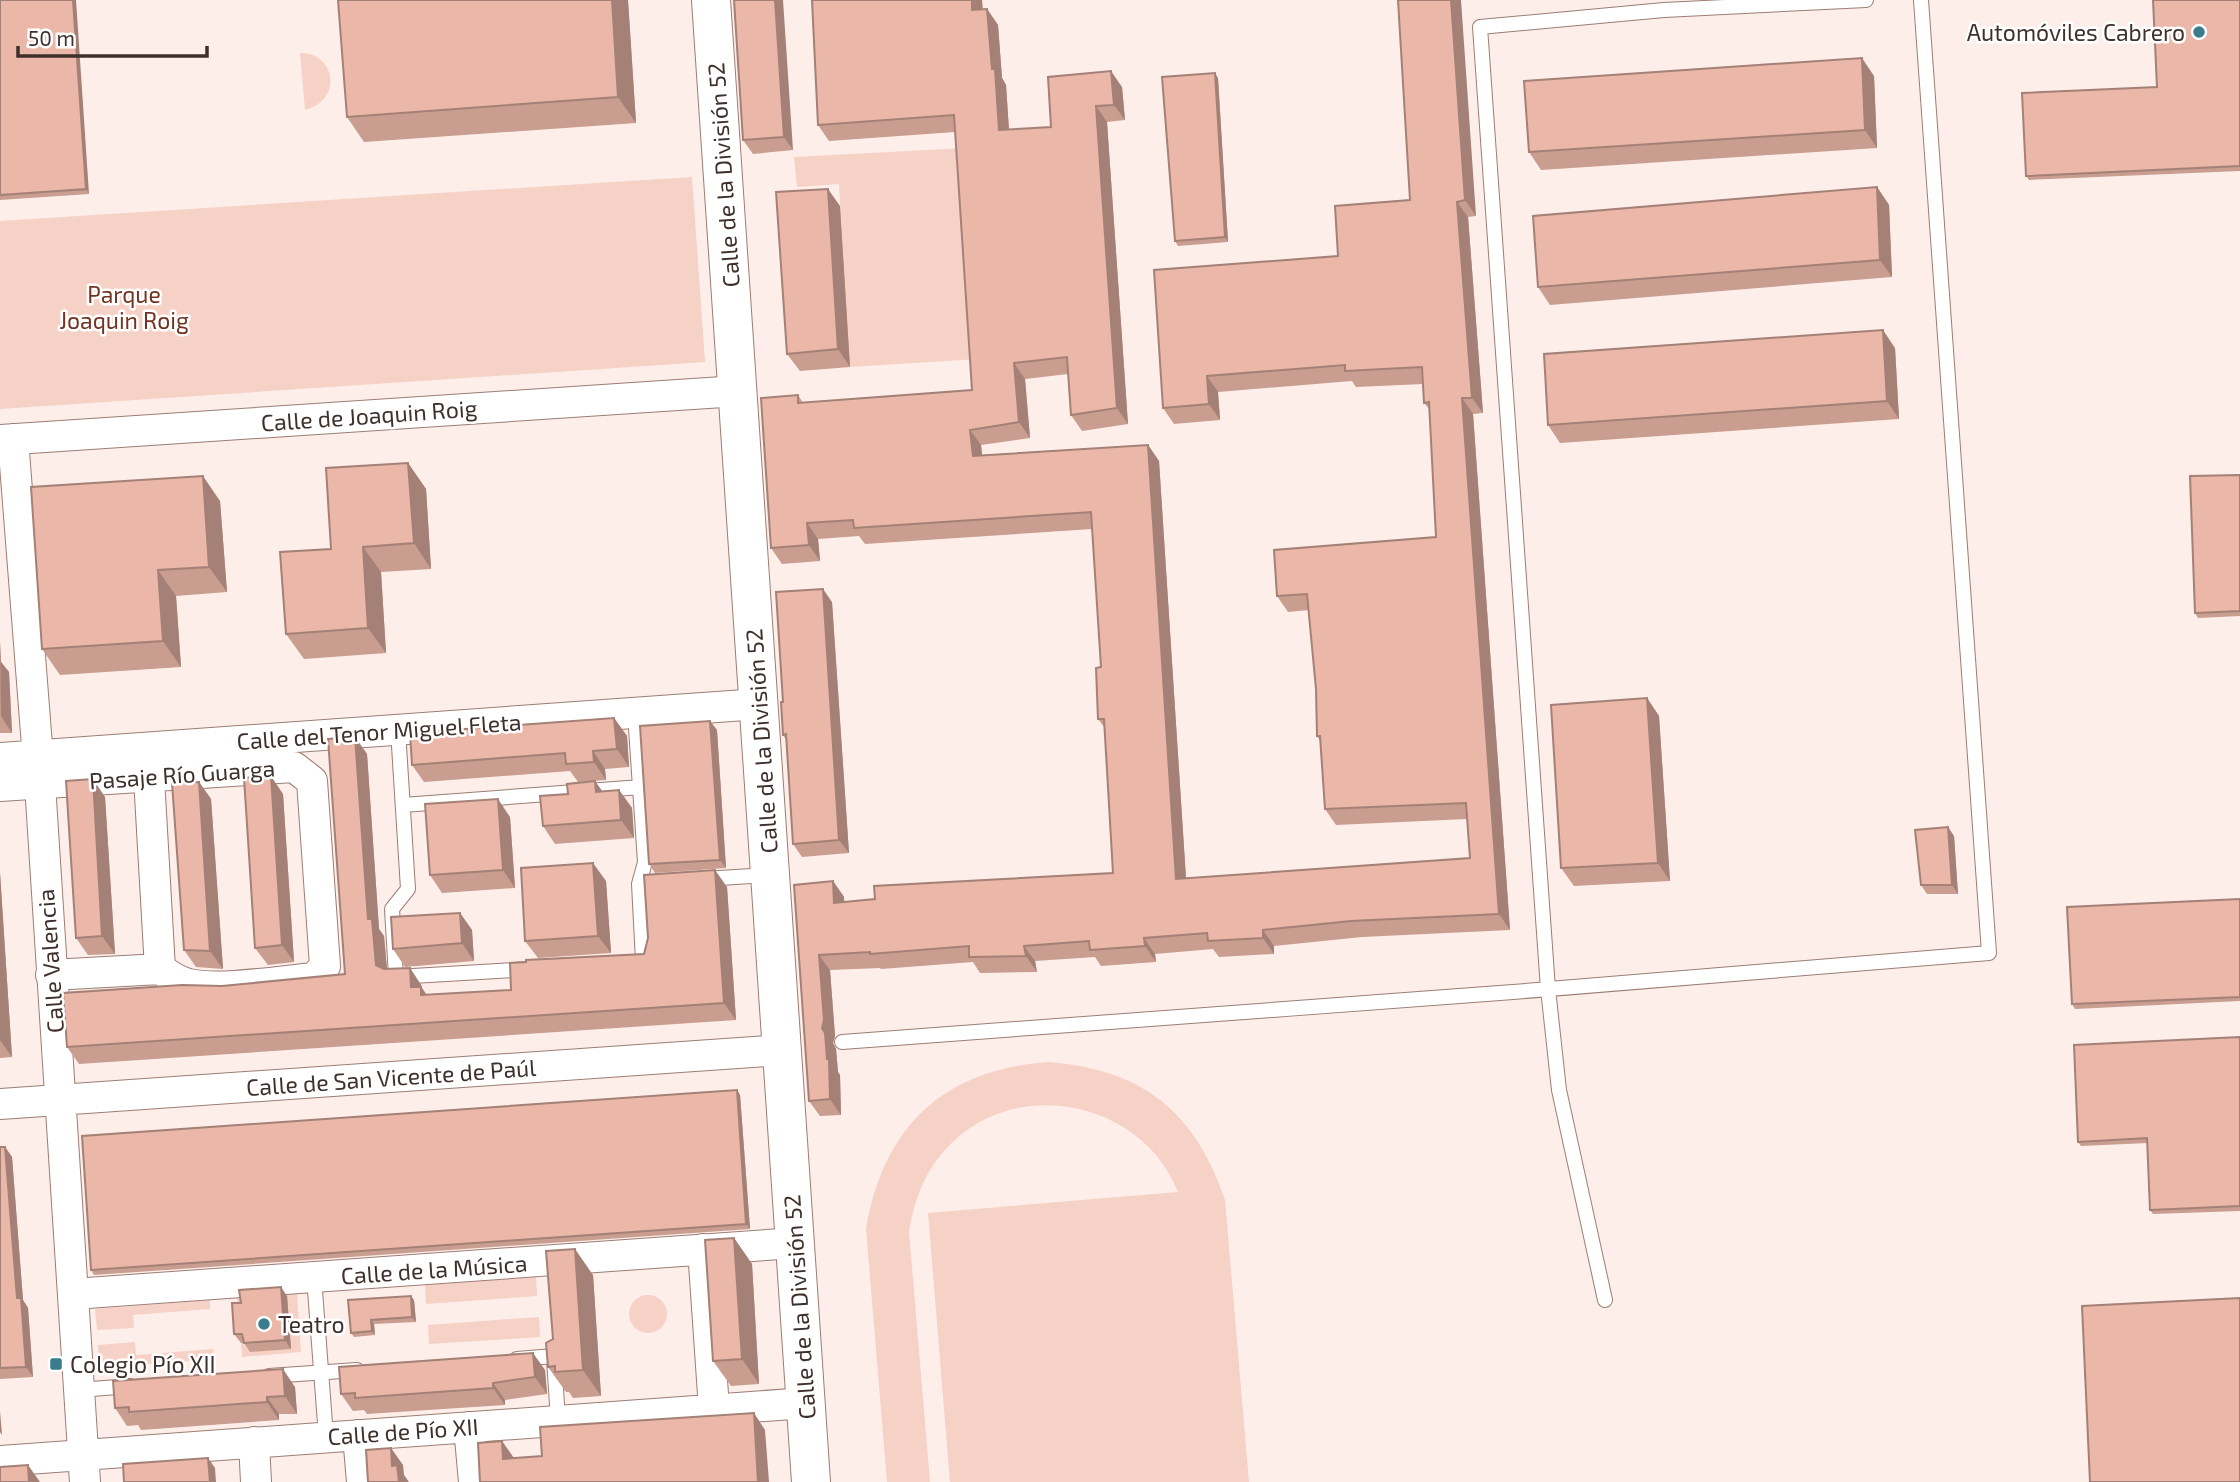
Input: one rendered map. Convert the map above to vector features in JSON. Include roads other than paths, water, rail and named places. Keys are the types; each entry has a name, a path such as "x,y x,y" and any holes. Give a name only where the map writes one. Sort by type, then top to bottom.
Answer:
{"main road":[{"name":"Calle de la División 52","path":"711,0 811,1482"}],"street":[{"name":"Calle de Joaquin Roig","path":"6,440 738,391"},
{"name":"Calle Valencia","path":"6,440 39,770 84,1468"},
{"name":"Calle del Tenor Miguel Fleta","path":"0,758 39,770 398,730 759,704"},
{"name":"Pasaje Río Guarga","path":"39,770 149,778 294,767 312,781 325,966 314,978 209,986 187,984 160,969 51,975"},
{"path":"0,786 39,770"},
{"path":"149,778 160,969"},
{"name":"Calle de San Vicente de Paúl","path":"0,1104 782,1050"},
{"name":"Calle de la Música","path":"73,1294 795,1243"},
{"path":"703,1249 714,1409"},
{"name":"Calle de Pío XII","path":"0,1461 84,1468 254,1442 806,1403"},
{"path":"469,1427 474,1482"},
{"path":"358,1435 362,1482"},
{"path":"254,1442 257,1482"}],"lane":[{"path":"1605,1300 1559,1090 1548,989 1480,27 1664,5 1866,0"},
{"path":"842,1042 1989,953 1921,0"},
{"path":"616,963 643,961 646,883 635,713"},
{"path":"398,730 408,890 392,909 396,977 547,967"},
{"path":"403,805 641,787"},
{"path":"692,880 770,875"},
{"path":"314,1277 326,1437"},
{"path":"499,1360 554,1349 558,1420"},
{"path":"254,1377 376,1368"},
{"path":"79,1390 146,1385"}],"place":[{"name":"Automóviles Cabrero","path":"2199,32"},
{"name":"Teatro","path":"264,1324"},
{"name":"Colegio Pío XII","path":"56,1364"}],"park label":[{"name":"Parque Joaquin Roig","path":"124,307"}]}
